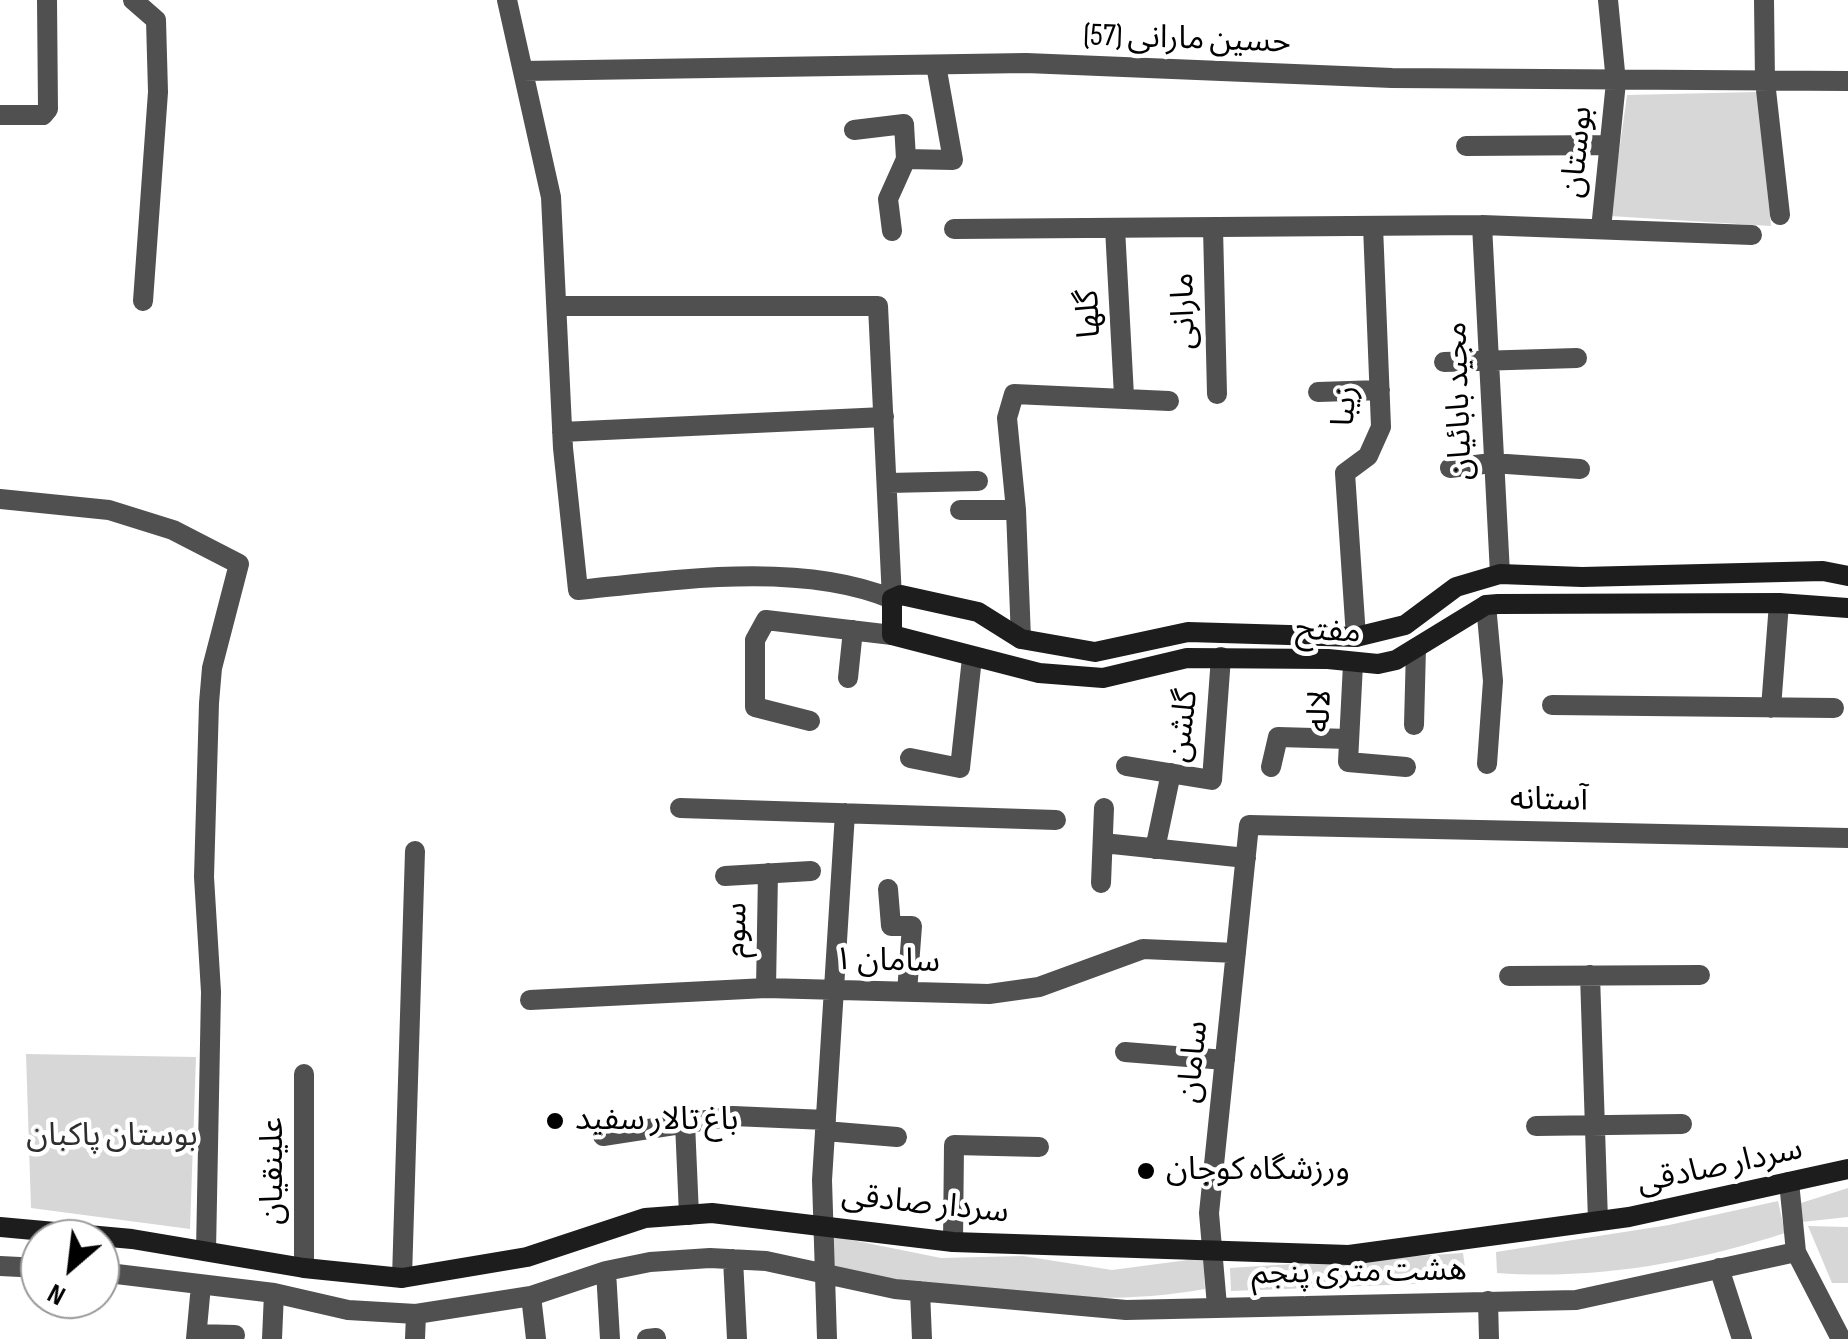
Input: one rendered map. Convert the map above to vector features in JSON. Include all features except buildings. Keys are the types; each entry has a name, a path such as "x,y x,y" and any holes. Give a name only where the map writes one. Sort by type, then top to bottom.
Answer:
{"street":[{"path":"0,115 43,116 48,109 47,0"},
{"path":"132,0 156,20 158,92 143,300"},
{"path":"507,0 551,197 562,432 884,417"},
{"name":"بوستان","path":"1601,229 1616,82 1608,0"},
{"path":"1764,0 1765,81 1780,216"},
{"path":"906,158 953,160 936,64"},
{"name":"حسین مارانی (57)","path":"523,71 936,64 1616,82 1848,81"},
{"path":"854,130 904,124 906,158 888,199 892,231"},
{"path":"1466,146 1610,145"},
{"path":"954,228 1482,225 1752,235"},
{"name":"مجید بابائیان","path":"1482,225 1500,574"},
{"name":"زیبا","path":"1356,637 1345,473 1368,456 1381,427 1373,226"},
{"name":"گلها","path":"1115,228 1124,396"},
{"name":"مارانی","path":"1213,228 1216,394"},
{"path":"558,306 878,306 892,635 766,620 759,628 754,706 810,721"},
{"path":"1444,362 1577,358"},
{"path":"1318,392 1380,390"},
{"path":"1021,639 1016,510 1007,418 1014,394 1169,401"},
{"name":"مفتح","path":"562,432 578,590 682,579 816,579 860,586 892,599 913,595 978,612 1021,639 1095,652 1188,632 1356,637 1405,626 1456,586 1500,574 1582,578 1823,571 1848,576"},
{"path":"1450,468 1492,463 1580,469"},
{"path":"888,483 978,481"},
{"path":"0,498 110,510 173,530 239,564 212,668 209,703 204,877 212,992 206,1250"},
{"path":"960,510 1016,510"},
{"path":"1771,708 1780,603"},
{"path":"1486,764 1492,681 1486,605 1780,603 1848,608"},
{"name":"مفتح","path":"892,635 1039,674 1103,678 1187,658 1328,659 1378,664 1416,648 1486,605"},
{"path":"848,678 854,630"},
{"path":"1414,725 1416,648"},
{"name":"گلشن","path":"1126,766 1212,780 1221,657"},
{"path":"910,758 960,768 972,658"},
{"name":"لاله","path":"1353,664 1348,762 1406,767"},
{"path":"1552,705 1834,708"},
{"path":"1271,767 1278,737 1349,739"},
{"path":"1156,849 1170,773"},
{"path":"680,808 1056,820"},
{"path":"1100,883 1104,808"},
{"path":"826,1339 820,1223 845,813"},
{"name":"آستانه","path":"1250,825 1848,838"},
{"name":"سامان","path":"1217,1306 1209,1213 1250,825"},
{"path":"1102,843 1246,858"},
{"path":"402,1278 415,852"},
{"path":"725,876 810,871"},
{"name":"سوم","path":"766,988 768,873"},
{"path":"888,889 890,926 912,926 908,992"},
{"name":"سامان ۱","path":"530,1000 766,988 989,994 1038,987 1143,948 1236,953"},
{"path":"1590,975 1598,1221"},
{"path":"1509,976 1700,975"},
{"path":"1126,1052 1225,1060"},
{"name":"علینقیان","path":"304,1074 304,1268"},
{"path":"603,1136 733,1116 897,1137"},
{"path":"685,1123 689,1215"},
{"path":"1536,1126 1682,1124"},
{"path":"953,1242 954,1145 1039,1147"},
{"name":"سردار صادقی","path":"0,1227 150,1242 304,1268 402,1278 526,1257 644,1218 689,1215 820,1223 953,1242 1214,1254 1349,1255 1598,1221 1848,1168"},
{"path":"1789,1182 1796,1252 1842,1334"},
{"path":"148,1275 150,1242"},
{"name":"هشت متری پنجم","path":"120,1273 274,1293 348,1310 416,1314 531,1296 606,1271 650,1262 766,1260 824,1275 920,1291 1068,1308 1576,1300 1796,1252"},
{"path":"733,1259 737,1339"},
{"path":"1719,1268 1742,1339"},
{"path":"606,1271 610,1339"},
{"path":"201,1285 196,1336 234,1335"},
{"path":"920,1291 922,1339"},
{"path":"272,1339 274,1293"},
{"path":"531,1296 536,1339"},
{"path":"1488,1300 1489,1339"},
{"path":"415,1339 416,1314"},
{"path":"648,1339 656,1338"}],"green space":[{"path":"1757,92 1771,226 1610,216 1627,95"},
{"name":"بوستان پاکبان","path":"26,1054 196,1057 190,1229 31,1208"},
{"path":"1848,1188 1848,1217 1802,1222 1801,1203"},
{"path":"1778,1201 1785,1233 1715,1253 1606,1271 1497,1273 1496,1252 1669,1225"},
{"path":"1808,1226 1848,1227 1848,1283 1832,1283"},
{"path":"832,1236 941,1258 1023,1256 1112,1270 1203,1258 1205,1289 1112,1298 1065,1297 924,1283 831,1269"},
{"path":"1463,1253 1467,1282 1231,1291 1230,1268"}],"place":[{"name":"باغ تالار سفید","path":"555,1121"},
{"name":"ورزشگاه کوجان","path":"1146,1171"}]}
